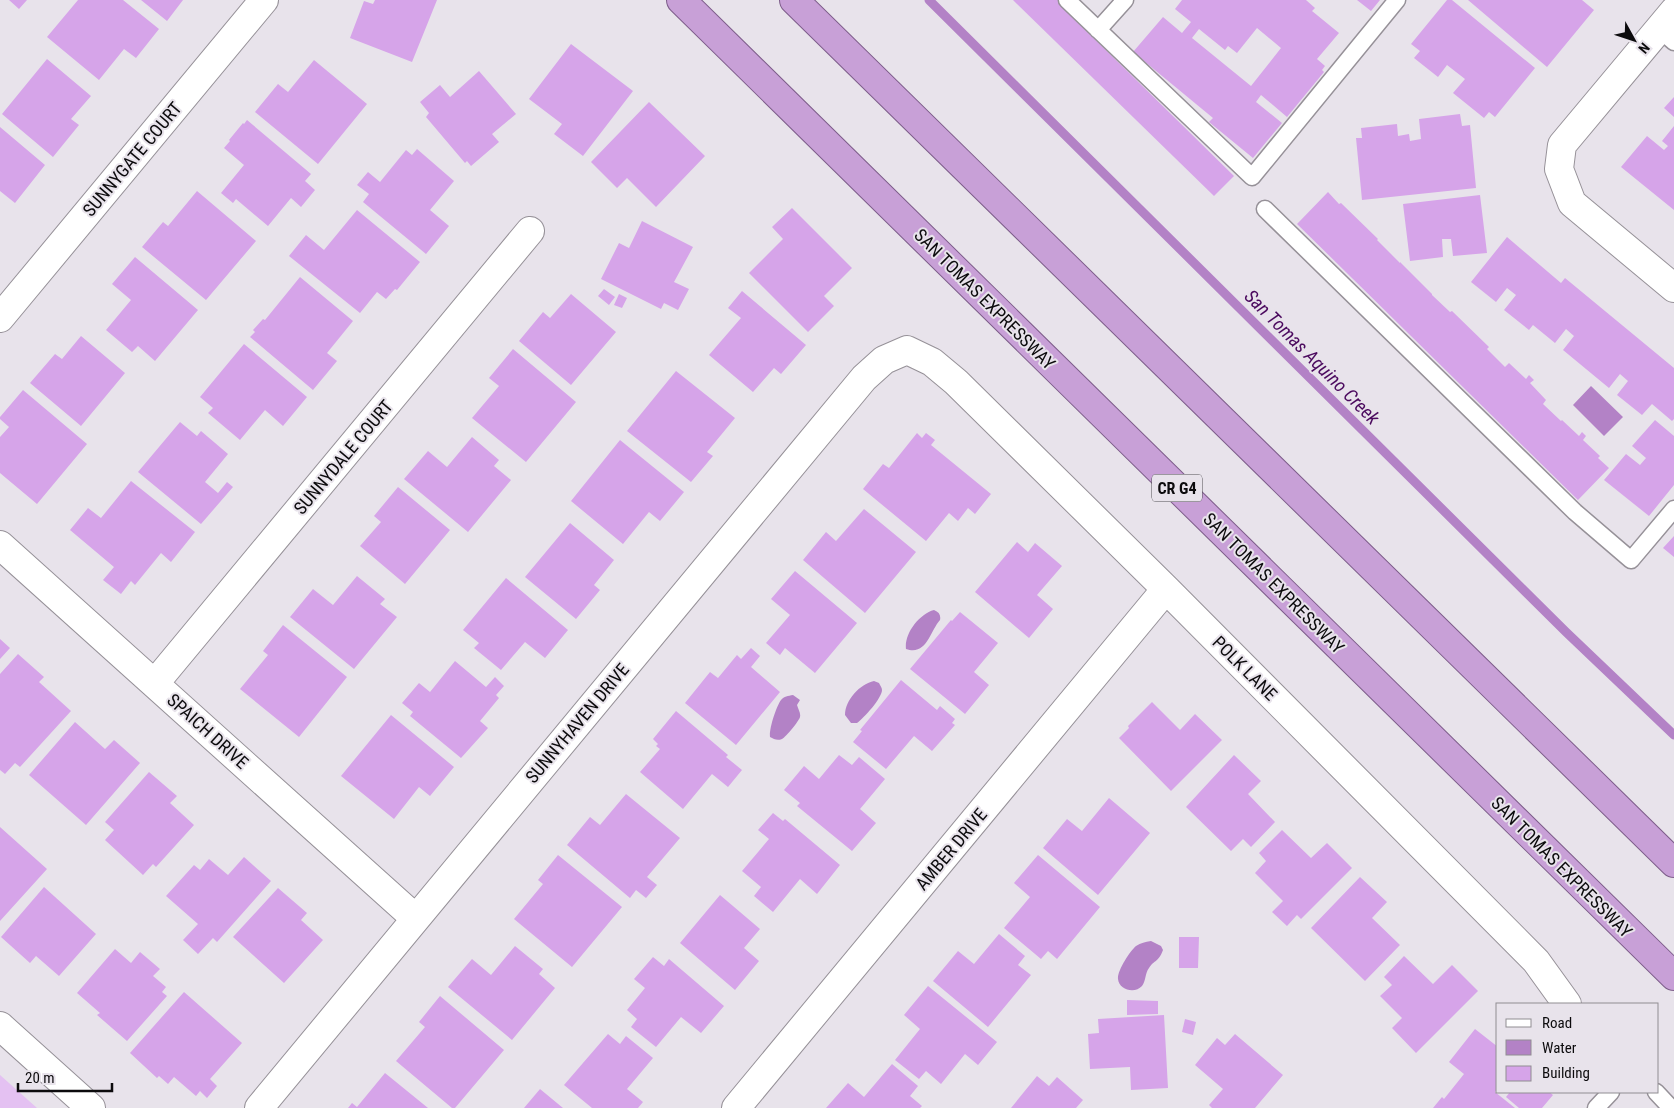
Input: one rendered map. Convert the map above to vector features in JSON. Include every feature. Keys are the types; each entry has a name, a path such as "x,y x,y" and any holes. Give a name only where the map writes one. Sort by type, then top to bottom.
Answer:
{"highway":[{"name":"SAN TOMAS EXPRESSWAY","path":"681,0 1674,976"},
{"path":"794,0 1674,863"}],"street":[{"name":"SUNNYGATE COURT","path":"0,318 264,0"},
{"path":"1669,27 1562,145 1559,169 1572,203 1674,288"},
{"name":"SUNNYDALE COURT","path":"155,683 530,231"},
{"name":"POLK LANE","path":"907,350 932,362 956,382 1166,589 1536,961 1566,1003"},
{"name":"SUNNYHAVEN DRIVE","path":"259,1108 864,378 884,360 907,350"},
{"name":"SPAICH DRIVE","path":"0,545 415,918"},
{"name":"AMBER DRIVE","path":"736,1108 1166,589"},
{"path":"0,1026 91,1108"}],"lane":[{"path":"1067,0 1252,177 1397,0"},
{"path":"1098,30 1125,0"},
{"path":"1265,209 1575,512 1631,560 1674,509"},
{"path":"1596,1108 1610,1093"},
{"path":"1657,1093 1671,1108"}],"shaded area":[{"path":"0,1075 37,1108 0,1108"}],"water":[{"path":"1591,386 1623,417 1604,436 1573,405"},
{"path":"934,610 939,614 940,620 927,641 919,649 906,649 907,637 914,625 928,612"},
{"path":"874,681 879,683 882,688 879,698 857,723 851,723 845,715 850,698 864,685"},
{"path":"793,695 800,700 797,705 800,714 799,719 782,739 777,740 770,737 779,703 786,696"},
{"path":"1151,941 1161,946 1163,950 1161,954 1148,970 1142,986 1135,990 1124,988 1119,983 1118,975 1124,961 1136,946"}],"building":[{"path":"9,0 27,0 19,9"},
{"path":"78,0 123,0 159,29 136,58 124,49 99,80 47,37"},
{"path":"141,0 183,0 167,21"},
{"path":"375,0 437,0 412,62 350,38 364,1 373,4"},
{"path":"1013,0 1058,0 1061,3 1060,5 1234,176 1214,196"},
{"path":"1182,0 1306,0 1315,8 1312,11 1339,33 1317,59 1325,66 1322,70 1324,72 1287,117 1261,95 1256,102 1282,123 1253,158 1209,122 1213,118 1133,52 1163,17 1182,33 1191,22 1175,9","holes":["1257,28 1281,48 1251,86 1192,38 1199,29 1225,50 1228,46 1237,53"]},
{"path":"1357,0 1380,0 1371,11"},
{"path":"1447,0 1452,0 1535,68 1495,117 1489,112 1484,118 1453,93 1465,79 1447,65 1438,77 1414,58 1420,51 1411,44"},
{"path":"1468,0 1582,0 1594,10 1547,67"},
{"path":"571,44 633,91 583,156 554,134 562,124 529,99"},
{"path":"47,59 91,96 71,119 79,125 53,157 2,114"},
{"path":"314,60 367,104 318,164 255,112 278,84 288,92"},
{"path":"479,71 516,114 492,134 499,142 471,166 467,161 465,163 426,117 429,113 420,102 440,85 450,97"},
{"path":"1674,97 1674,117 1664,108"},
{"path":"649,102 705,156 656,207 627,178 617,188 591,162"},
{"path":"1460,114 1462,126 1470,125 1476,188 1362,200 1356,138 1362,138 1361,128 1397,124 1398,136 1409,134 1410,141 1421,139 1419,119"},
{"path":"247,120 311,174 305,181 315,190 301,207 291,198 268,226 236,199 233,203 221,193 244,165 224,148"},
{"path":"1674,126 1674,210 1621,167 1647,136 1664,150 1668,146 1662,141"},
{"path":"0,127 45,165 15,203 0,191"},
{"path":"417,149 454,181 430,210 449,226 426,254 363,202 369,194 357,185 368,172 380,182 406,150 412,155"},
{"path":"197,191 256,241 206,300 142,247 163,222 168,226"},
{"path":"1328,192 1378,239 1432,295 1450,312 1452,311 1489,347 1487,349 1505,367 1509,363 1526,379 1529,375 1534,380 1530,383 1546,400 1543,404 1579,436 1582,432 1586,436 1583,440 1600,456 1598,458 1609,468 1578,500 1297,224"},
{"path":"1480,195 1487,253 1453,256 1451,239 1442,239 1443,257 1410,261 1403,204"},
{"path":"792,208 852,268 824,296 834,306 808,332 749,273 783,239 772,227"},
{"path":"357,210 420,262 397,290 395,289 386,299 377,292 360,313 289,256 306,235 324,250"},
{"path":"642,221 693,247 674,282 689,289 678,310 664,303 661,309 601,279 619,243 629,248"},
{"path":"1507,237 1561,283 1565,278 1674,368 1674,419 1672,421 1652,404 1642,415 1617,395 1628,381 1620,374 1609,388 1563,350 1574,336 1566,329 1555,343 1533,325 1529,330 1504,310 1516,295 1507,288 1496,302 1471,282"},
{"path":"135,257 198,310 155,361 138,346 132,352 106,330 131,300 112,284"},
{"path":"300,277 353,321 327,353 337,361 313,390 250,337 255,332 253,330 263,319 265,320"},
{"path":"604,289 615,297 609,305 598,296"},
{"path":"742,291 806,345 781,374 774,368 753,392 709,355 741,318 728,308"},
{"path":"571,294 616,332 571,385 519,341 543,312 550,318"},
{"path":"619,294 627,298 622,308 614,305"},
{"path":"81,336 125,373 81,426 30,383 55,354 62,359"},
{"path":"244,344 307,397 283,426 265,410 240,440 208,413 213,408 200,397"},
{"path":"513,349 576,402 526,462 472,418 499,386 489,378"},
{"path":"676,371 735,418 707,452 713,456 691,482 627,431"},
{"path":"23,390 87,444 37,504 0,473 0,437 9,427 0,417"},
{"path":"1655,420 1674,436 1674,485 1649,516 1604,480 1626,454 1640,465 1646,458 1632,446"},
{"path":"180,422 197,436 201,431 228,454 205,482 218,493 227,482 233,487 201,524 138,472"},
{"path":"917,433 922,438 926,433 935,440 931,445 991,494 975,514 968,508 958,521 949,513 926,541 863,489 883,464 889,468"},
{"path":"472,437 499,460 494,466 511,480 468,532 404,479 428,451 447,467"},
{"path":"620,440 684,492 660,521 649,512 623,544 571,501"},
{"path":"131,481 195,532 171,562 161,553 135,585 131,581 121,594 103,580 114,567 70,530 88,508 101,518"},
{"path":"398,487 450,530 405,584 360,546 381,522 374,516"},
{"path":"864,509 916,552 865,613 803,560 826,532 836,541"},
{"path":"570,523 614,560 594,585 600,590 576,619 525,577"},
{"path":"1674,536 1674,557 1663,548"},
{"path":"1017,542 1028,552 1035,543 1062,566 1037,595 1053,609 1029,638 975,592"},
{"path":"795,571 857,623 815,673 785,648 780,655 766,643 790,615 771,599"},
{"path":"357,576 385,599 380,604 397,617 354,669 290,617 313,589 333,605"},
{"path":"506,578 568,630 545,658 525,642 501,670 474,648 479,643 463,630"},
{"path":"960,612 998,643 974,672 989,685 965,714 910,669"},
{"path":"283,625 347,677 299,737 240,689 268,655 263,651"},
{"path":"0,639 10,648 0,659"},
{"path":"751,648 760,656 751,667 780,692 736,745 685,703 710,672 718,678 737,655 741,659"},
{"path":"18,654 44,677 39,682 71,711 20,767 15,763 5,774 0,770 0,674"},
{"path":"455,661 486,687 495,677 504,686 496,695 499,698 480,721 488,728 461,758 410,716 413,712 402,703 419,683 430,692"},
{"path":"901,680 937,710 940,706 955,719 952,723 955,725 932,751 914,736 886,769 853,742 862,731 860,730"},
{"path":"1152,702 1180,730 1195,714 1222,740 1171,791 1119,738"},
{"path":"676,711 728,755 726,757 742,770 728,787 712,774 683,809 640,772 660,749 656,746 658,744 653,739"},
{"path":"391,715 454,767 430,796 419,787 394,819 341,776"},
{"path":"75,722 105,749 114,740 140,763 86,825 29,775"},
{"path":"839,755 852,765 859,757 885,779 860,809 876,823 852,851 797,806 800,803 784,790 804,766 819,779"},
{"path":"1234,755 1261,781 1248,794 1275,822 1251,847 1243,839 1231,851 1186,807"},
{"path":"149,772 177,796 170,803 194,825 156,867 153,864 143,875 105,840 114,830 105,822"},
{"path":"626,794 680,838 647,877 657,885 646,898 636,890 630,898 567,845 590,817 600,825"},
{"path":"1109,798 1150,833 1098,895 1043,848 1067,819 1082,831"},
{"path":"773,813 783,821 785,819 840,865 817,894 800,879 773,912 754,896 761,887 742,871 769,839 758,830"},
{"path":"0,827 47,869 0,921"},
{"path":"1282,830 1311,858 1327,843 1352,868 1301,919 1297,915 1287,926 1272,912 1283,901 1255,873 1266,861 1259,853"},
{"path":"558,855 622,907 572,967 514,919 543,884 538,880"},
{"path":"1038,855 1100,907 1057,959 1048,951 1041,959 1004,928 1030,897 1014,883"},
{"path":"244,857 271,881 217,942 213,938 198,954 183,940 198,924 166,896 194,865 200,870 209,859 228,875"},
{"path":"1360,877 1387,902 1372,918 1400,945 1365,981 1311,928"},
{"path":"44,887 96,934 59,976 36,956 30,963 1,937"},
{"path":"278,888 307,913 301,920 323,940 284,983 233,937"},
{"path":"720,895 760,929 744,948 759,961 735,990 680,943"},
{"path":"999,934 1025,956 1018,965 1031,975 988,1027 933,981 958,951 974,964"},
{"path":"1179,937 1199,937 1198,968 1179,968"},
{"path":"515,946 543,969 539,974 555,988 512,1040 448,987 472,959 491,975"},
{"path":"115,949 131,963 140,952 160,969 153,976 166,987 162,992 167,996 127,1041 97,1015 100,1013 77,993"},
{"path":"1404,956 1433,984 1452,965 1478,991 1416,1053 1392,1028 1402,1018 1380,996 1392,985 1384,977"},
{"path":"653,957 664,966 669,959 724,1006 701,1033 681,1017 656,1047 631,1027 637,1019 627,1010 645,988 634,979"},
{"path":"928,986 997,1042 978,1065 965,1054 941,1084 926,1071 919,1079 895,1060 920,1029 904,1015"},
{"path":"184,992 242,1043 210,1079 217,1086 207,1098 200,1091 196,1096 174,1077 168,1084 159,1076 157,1078 130,1053"},
{"path":"440,996 504,1050 455,1108 452,1108 396,1061 425,1027 419,1022"},
{"path":"1127,1000 1158,1001 1158,1014 1127,1015"},
{"path":"1164,1015 1168,1088 1131,1090 1130,1067 1090,1069 1088,1034 1099,1033 1098,1019"},
{"path":"1185,1019 1196,1022 1193,1035 1182,1032"},
{"path":"1475,1029 1496,1045 1495,1092 1515,1108 1433,1108 1442,1097 1444,1099 1464,1074 1449,1062"},
{"path":"608,1034 620,1044 626,1036 653,1058 627,1089 643,1102 638,1108 592,1108 564,1085"},
{"path":"1235,1034 1283,1075 1255,1108 1212,1108 1209,1105 1223,1089 1195,1065 1217,1038 1225,1045"},
{"path":"892,1064 918,1086 910,1096 922,1106 920,1108 826,1108 848,1083 864,1097"},
{"path":"385,1073 428,1108 348,1108 352,1103 357,1107"},
{"path":"1037,1076 1049,1086 1057,1077 1083,1100 1076,1108 1011,1108"},
{"path":"540,1089 563,1108 524,1108"},
{"path":"1509,1093 1550,1093 1553,1095 1542,1108 1519,1108 1506,1097"}],"waterway":[{"name":"San Tomas Aquino Creek","path":"929,0 1566,632 1674,735"}]}
